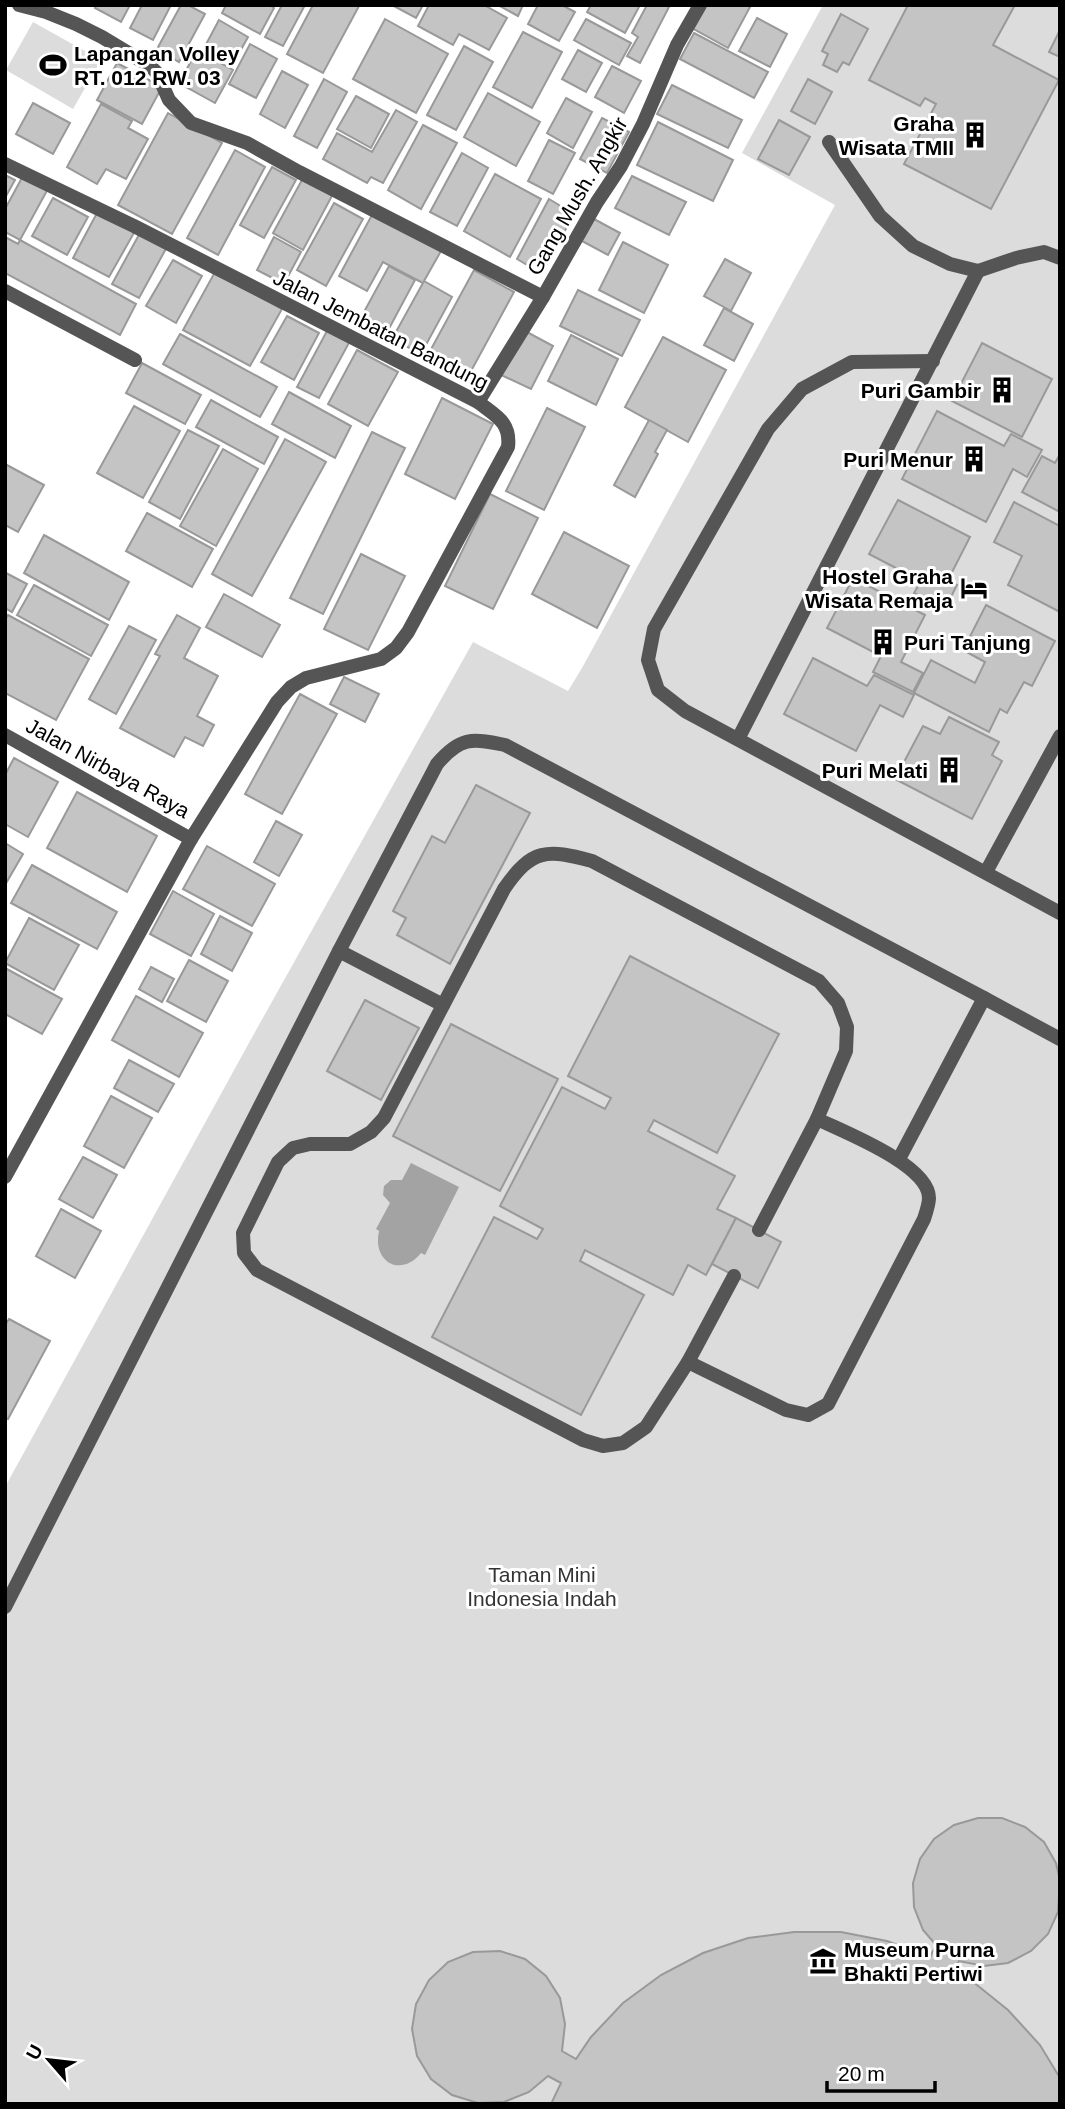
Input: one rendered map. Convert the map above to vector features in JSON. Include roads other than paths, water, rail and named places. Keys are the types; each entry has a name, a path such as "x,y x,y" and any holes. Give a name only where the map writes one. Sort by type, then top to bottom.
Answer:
{"street":[{"path":"19,5 76,24 150,66 157,73 169,100 191,123 247,143 543,297"},
{"name":"Gang Mush. Angkir","path":"478,402 621,166 643,124 677,45 700,5"},
{"path":"829,142 880,216 913,246 950,264 978,271 1044,252 1060,258"},
{"name":"Jalan Jembatan Bandung","path":"5,164 134,226 478,402 504,424 510,434 508,447 408,632 396,648 381,659 306,678 291,687 277,702 191,839 5,1177"},
{"path":"738,739 978,271"},
{"path":"5,291 135,360"},
{"path":"933,362 852,362 803,389 768,429 654,629 648,660 658,690 685,711 1060,913"},
{"name":"Jalan Nirbaya Raya","path":"5,735 191,839"},
{"path":"986,872 1060,736"},
{"path":"5,1607 437,764 449,750 465,741 484,740 505,745 1060,1039"},
{"path":"734,1276 688,1362 646,1427 623,1443 603,1446 583,1440 257,1270 244,1253 243,1233 278,1162 293,1148 310,1144 351,1144 371,1132 384,1118 504,889 518,868 536,856 561,853 592,861 819,982 838,1003 847,1027 846,1051 817,1119 759,1230"},
{"path":"339,951 443,1005"},
{"path":"899,1159 984,998"},
{"path":"688,1362 786,1410 808,1415 828,1404 924,1219 930,1197 923,1179 899,1159 817,1119"}],"place":[{"name":"Lapangan Volley RT. 012 RW. 03","path":"53,65"},
{"name":"Graha Wisata TMII","path":"975,135"},
{"name":"Puri Gambir","path":"1002,390"},
{"name":"Puri Menur","path":"974,459"},
{"name":"Hostel Graha Wisata Remaja","path":"974,588"},
{"name":"Puri Tanjung","path":"883,642"},
{"name":"Puri Melati","path":"949,770"},
{"name":"Museum Purna Bhakti Pertiwi","path":"823,1961"}],"park label":[{"name":"Taman Mini Indonesia Indah","path":"542,1586"}]}
